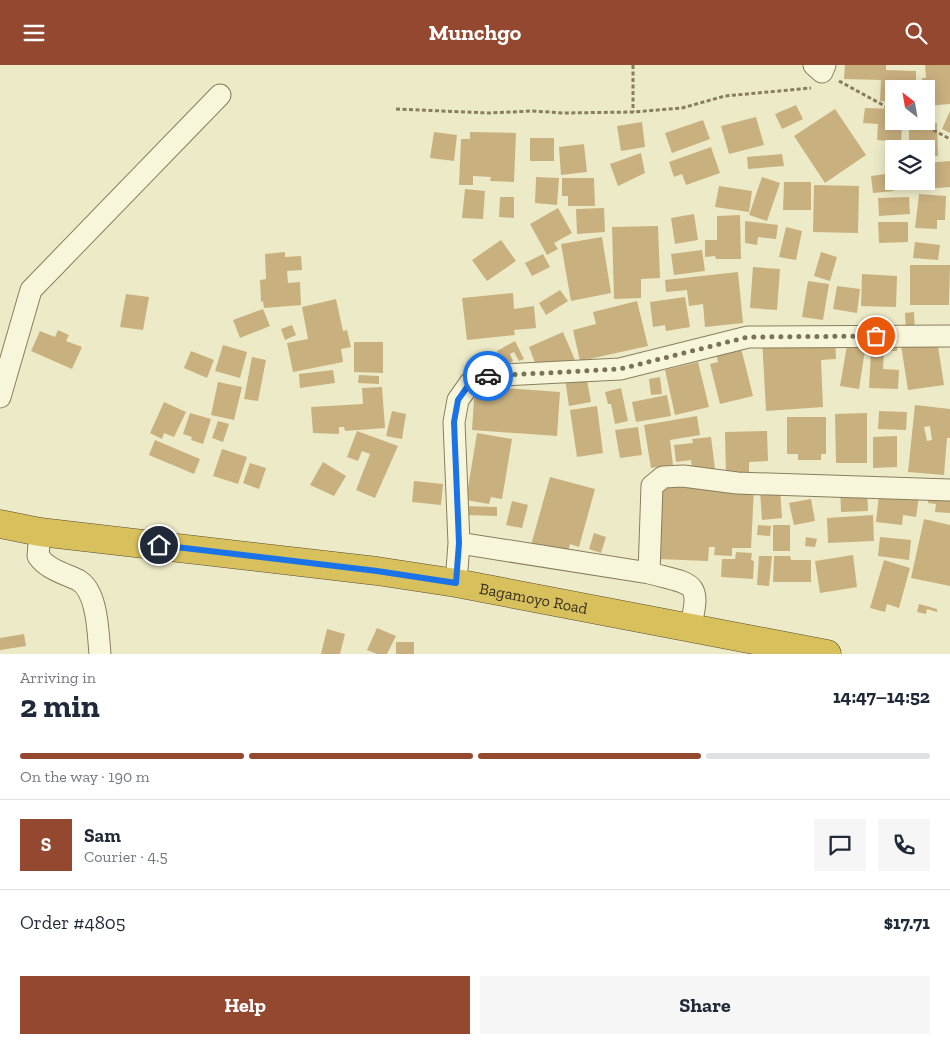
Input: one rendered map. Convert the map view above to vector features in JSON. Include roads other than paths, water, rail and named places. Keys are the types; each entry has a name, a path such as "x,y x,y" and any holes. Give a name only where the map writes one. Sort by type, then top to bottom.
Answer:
{"highway":[{"name":"Bagamoyo Road","path":"0,524 40,532 377,571 456,583 827,654"}],"street":[{"path":"0,397 31,290 220,95"},
{"path":"456,583 459,543 454,422 458,400 470,383 484,376 620,369 748,337 950,336"},
{"path":"649,573 652,486 663,477 683,476 737,483 950,490"},
{"path":"40,532 38,556 44,564 81,582 90,597 96,613 100,654"},
{"path":"459,543 649,573 687,583 695,591 697,602 690,627"}]}
